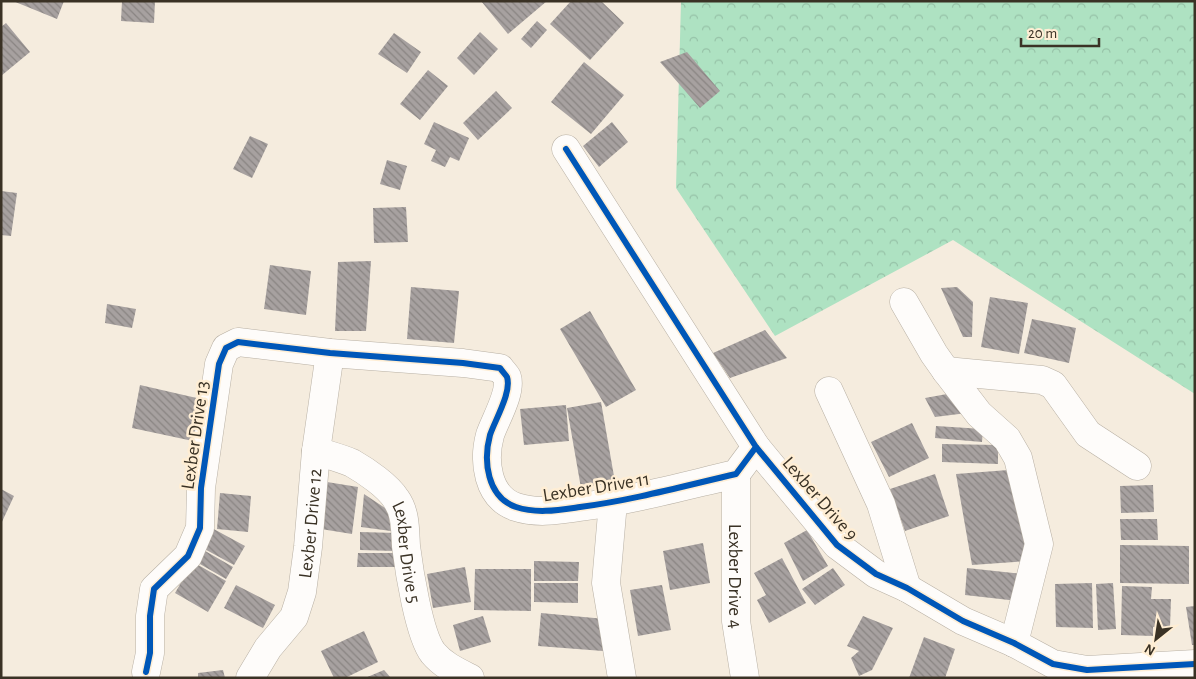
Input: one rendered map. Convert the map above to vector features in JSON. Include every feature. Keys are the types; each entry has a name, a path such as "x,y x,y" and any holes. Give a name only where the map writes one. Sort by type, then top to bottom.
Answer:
{"street":[{"name":"Lexber Drive 9","path":"566,149 756,447 837,545 876,574 907,588 963,621 1014,643 1052,664 1087,670 1195,664"},
{"path":"904,302 946,371 979,414 1007,439 1018,458 1039,544 1014,643"},
{"name":"Lexber Drive 13","path":"146,672 150,653 150,616 154,589 188,556 200,528 201,488 219,364 226,348 238,342 266,345"},
{"name":"Lexber Drive 11","path":"266,345 330,353 463,363 500,368 507,378 507,390 489,441 488,462 491,483 497,494 514,506 548,511 613,502 736,474"},
{"name":"Lexber Drive 12","path":"250,678 268,648 294,617 302,592 308,548 316,451 330,353"},
{"path":"946,371 1042,380 1053,385 1088,434 1137,466"},
{"path":"829,391 881,504 907,588"},
{"path":"736,474 756,447"},
{"name":"Lexber Drive 5","path":"316,451 352,463 386,487 397,500 405,519 406,546 418,614 431,651 456,671 470,678"},
{"name":"Lexber Drive 4","path":"736,474 736,621 745,678"},
{"path":"613,502 606,584 622,678"}],"green space":[{"path":"681,1 1195,1 1195,394 953,240 775,336 676,188"}],"building":[{"path":"13,1 64,1 57,19"},
{"path":"122,1 155,1 154,23 121,21"},
{"path":"481,1 547,1 508,34"},
{"path":"571,1 601,1 624,23 590,60 550,24"},
{"path":"537,21 547,30 531,48 521,39"},
{"path":"6,23 30,52 1,76 1,27"},
{"path":"480,32 498,49 474,75 457,58"},
{"path":"394,33 421,52 407,73 378,54"},
{"path":"687,52 720,91 700,108 660,62"},
{"path":"584,62 624,95 591,134 551,102"},
{"path":"428,70 448,86 420,120 400,104"},
{"path":"496,91 512,108 478,140 463,123"},
{"path":"434,122 469,138 459,161 450,157 445,167 431,161 436,150 424,144"},
{"path":"612,122 628,142 599,167 583,146"},
{"path":"250,136 268,144 252,178 233,169"},
{"path":"387,160 407,166 400,190 380,184"},
{"path":"1,191 17,193 11,236 1,235"},
{"path":"406,207 408,242 374,243 373,208"},
{"path":"371,261 366,331 335,331 338,262"},
{"path":"270,265 311,271 306,315 264,309"},
{"path":"411,287 459,291 454,343 407,339"},
{"path":"957,287 973,302 972,337 963,337 941,288"},
{"path":"990,297 1028,303 1019,354 981,347"},
{"path":"107,304 136,309 132,328 105,323"},
{"path":"590,311 636,390 606,407 560,329"},
{"path":"1032,319 1076,328 1069,363 1024,353"},
{"path":"765,330 787,358 730,378 713,353"},
{"path":"140,385 201,399 193,441 132,428"},
{"path":"958,392 967,413 935,417 925,398"},
{"path":"601,402 615,482 581,488 567,408"},
{"path":"566,405 569,441 524,445 520,409"},
{"path":"912,423 929,458 889,477 871,442"},
{"path":"936,426 983,429 982,442 935,438"},
{"path":"942,444 998,445 998,464 942,462"},
{"path":"1020,469 1028,561 972,565 956,474"},
{"path":"935,474 949,516 905,531 890,489"},
{"path":"327,482 358,487 352,534 321,529"},
{"path":"1153,485 1154,512 1121,513 1120,486"},
{"path":"1,489 14,496 1,524"},
{"path":"220,493 251,496 248,532 217,529"},
{"path":"364,494 388,510 391,531 361,527"},
{"path":"1120,519 1157,519 1158,540 1121,540"},
{"path":"210,527 245,546 234,565 199,546"},
{"path":"807,530 828,566 803,581 784,543"},
{"path":"360,532 396,533 395,551 360,550"},
{"path":"703,543 710,583 670,590 663,551"},
{"path":"1120,545 1189,546 1189,584 1120,583"},
{"path":"200,548 233,567 226,579 193,560"},
{"path":"358,553 398,553 398,567 357,567"},
{"path":"782,558 806,603 769,623 757,600 766,595 754,573"},
{"path":"534,561 579,562 578,581 534,581"},
{"path":"193,562 226,581 208,612 175,593"},
{"path":"465,567 471,602 433,608 427,574"},
{"path":"833,568 845,585 815,605 802,589"},
{"path":"967,568 1022,574 1019,601 965,595"},
{"path":"475,569 531,569 531,611 474,610"},
{"path":"534,583 578,583 578,603 534,602"},
{"path":"1092,583 1093,628 1056,627 1055,584"},
{"path":"1113,583 1116,629 1098,630 1096,584"},
{"path":"236,585 275,605 263,628 224,608"},
{"path":"662,585 671,630 638,636 630,590"},
{"path":"1122,586 1152,587 1151,599 1171,599 1170,627 1153,627 1153,636 1121,635"},
{"path":"1195,606 1195,645 1192,645 1186,607"},
{"path":"541,613 605,619 603,651 538,646"},
{"path":"483,616 491,642 460,651 453,625"},
{"path":"863,616 893,628 872,670 859,676 851,658 859,651 847,646"},
{"path":"364,631 378,662 345,678 334,678 321,651"},
{"path":"924,637 955,649 945,678 909,678"},
{"path":"223,670 225,678 198,678 198,673"},
{"path":"384,670 391,678 365,678"}],"cycle path":[{"path":"566,149 756,447 837,545 876,574 907,588 963,621 1014,643 1053,664 1087,670 1195,664"},
{"path":"146,672 150,653 150,616 154,589 188,556 200,528 201,488 219,364 226,348 238,342 330,353 463,363 500,368 507,377 508,383 502,406 490,435 487,456 488,467 493,487 499,495 506,502 524,509 548,511 619,501 736,474 756,447"}]}
